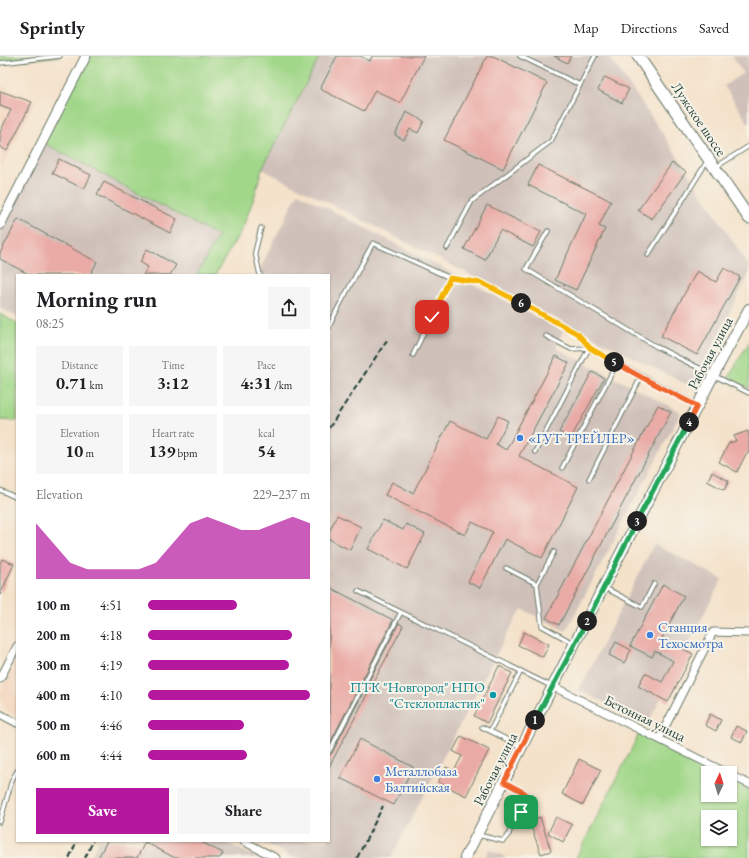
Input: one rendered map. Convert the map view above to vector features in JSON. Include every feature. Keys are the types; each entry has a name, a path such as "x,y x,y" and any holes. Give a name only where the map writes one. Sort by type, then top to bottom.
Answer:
{"main road":[{"name":"Лужское шоссе","path":"638,56 749,218"},
{"name":"Рабочая улица","path":"465,858 552,686 749,309"}],"street":[{"path":"0,225 86,56"},
{"path":"659,739 713,632 749,633"},
{"path":"0,679 16,648"},
{"name":"Бетонная улица","path":"552,686 713,766"},
{"path":"0,714 16,722"},
{"path":"737,778 749,784"},
{"path":"245,842 276,858"}],"lane":[{"path":"0,63 60,56"},
{"path":"520,56 580,85"},
{"path":"447,248 472,201 551,141 595,56"},
{"path":"715,168 749,146"},
{"path":"648,255 708,159"},
{"path":"260,274 255,252 261,228"},
{"path":"548,231 526,268 657,347 749,393"},
{"path":"330,326 373,243 450,278 482,283 578,334 590,348 697,406"},
{"path":"413,355 450,278"},
{"path":"546,336 571,348 590,348"},
{"path":"535,452 590,348"},
{"path":"562,468 617,363"},
{"path":"589,479 641,377"},
{"path":"0,490 16,498"},
{"path":"554,552 537,584 542,626 575,644"},
{"path":"506,568 537,584"},
{"path":"604,587 642,607 654,584"},
{"path":"358,591 552,686"},
{"path":"330,750 401,612"},
{"path":"490,731 521,671"},
{"path":"482,727 522,747"},
{"path":"0,822 12,780 16,773"},
{"path":"477,835 503,841 509,834 511,827 521,812 525,793 504,782"}],"shaded area":[{"path":"320,56 609,56 661,131 749,266 749,274 692,387 262,169"},
{"path":"732,56 749,56 749,124 724,86 743,73"},
{"path":"0,86 36,101 0,171"},
{"path":"42,142 218,237 198,274 16,274 16,316 0,308 0,233"},
{"path":"298,193 563,331 556,348 681,412 566,631 522,609 509,630 391,858 294,858 263,842 330,842 330,274 258,274"},
{"name":"Станция Техосмотра","path":"654,544 722,579 647,725 579,690"},
{"path":"16,660 16,715 6,710 0,696 0,692"},
{"path":"98,842 225,842 258,858 90,858"},
{"path":"489,849 507,858 485,858"}],"green space":[{"path":"0,56 60,56 0,63"},
{"path":"86,56 320,56 262,169 254,198 242,229 216,274 198,274 218,236 42,142"},
{"path":"0,314 16,322 16,421 0,420"},
{"path":"749,342 749,388 728,379"},
{"path":"639,734 704,766 701,766 701,802 737,802 737,782 749,788 749,858 576,858"}],"building":[{"path":"337,56 360,56 370,61 372,56 424,56 400,103 375,90 364,111 320,89"},
{"path":"487,56 493,56 547,83 503,169 444,140"},
{"path":"554,56 571,56 567,63"},
{"path":"605,77 629,89 622,103 598,90"},
{"path":"0,91 32,102 7,151 0,147 0,132 11,110 0,106"},
{"path":"406,112 424,121 418,133 410,129 404,140 395,135"},
{"path":"59,159 91,175 84,189 52,173"},
{"path":"672,163 686,172 652,219 638,210"},
{"path":"538,165 611,201 599,226 605,229 576,290 555,280 586,214 528,185"},
{"path":"104,182 177,219 170,233 97,195"},
{"path":"487,205 541,232 533,247 500,230 485,260 464,249"},
{"path":"18,219 97,262 91,274 28,274 0,259 0,253"},
{"path":"147,249 176,265 171,274 144,274 148,267 140,262"},
{"path":"724,268 740,277 697,355 661,336 697,271 716,282"},
{"path":"556,356 569,363 519,456 578,487 542,558 505,539 480,588 468,582 493,532 472,522 465,535 385,495 392,482 413,493 450,421 486,439 498,416 508,421 496,444 506,450"},
{"path":"592,372 604,378 571,438 559,432"},
{"path":"658,405 671,412 559,625 546,618"},
{"path":"748,431 749,453 746,454 737,472 719,462 729,443 736,441 734,436"},
{"path":"712,472 729,481 724,490 707,481"},
{"path":"337,515 361,527 350,550 330,540 330,530"},
{"path":"383,520 403,530 406,524 425,534 407,569 368,549"},
{"path":"2,559 14,564 0,595 0,563"},
{"path":"663,584 684,596 662,638 693,654 668,702 638,686 645,673 662,682 673,661 655,651 652,657 630,646"},
{"path":"330,588 393,620 330,743"},
{"path":"399,623 403,626 330,765 330,754"},
{"path":"524,632 549,644 543,657 518,645"},
{"path":"616,642 631,650 624,663 609,655"},
{"name":"ПТК \"Новгород\" НПО \"Стеклопластик\"","path":"499,666 512,673 487,723 474,716"},
{"path":"710,714 721,720 716,731 705,725"},
{"path":"736,726 747,731 742,742 731,737"},
{"path":"461,736 489,750 466,796 438,782 446,767 454,771 462,756 453,751"},
{"path":"360,739 413,767 394,805 340,778"},
{"path":"579,759 601,770 583,805 562,794"},
{"path":"540,817 551,851 541,854 529,821"},
{"path":"556,817 572,825 563,842 548,833"},
{"path":"106,842 145,842 137,858 98,858"},
{"path":"145,842 201,842 223,853 220,858 175,858"}],"railway":[{"path":"330,426 387,340"},
{"path":"357,858 383,806"},
{"path":"69,858 77,842"},
{"path":"85,858 93,842"}],"place":[{"name":"«ГУТ ТРЕЙЛЕР»","path":"520,438"},
{"name":"Станция Техосмотра","path":"650,635"},
{"name":"ПТК \"Новгород\" НПО \"Стеклопластик\"","path":"493,695"},
{"name":"Металлобаза Балтийская","path":"377,779"}],"route":[{"path":"432,317 450,278 482,283 578,334 590,348 697,406 504,782 525,793 521,812"}]}
